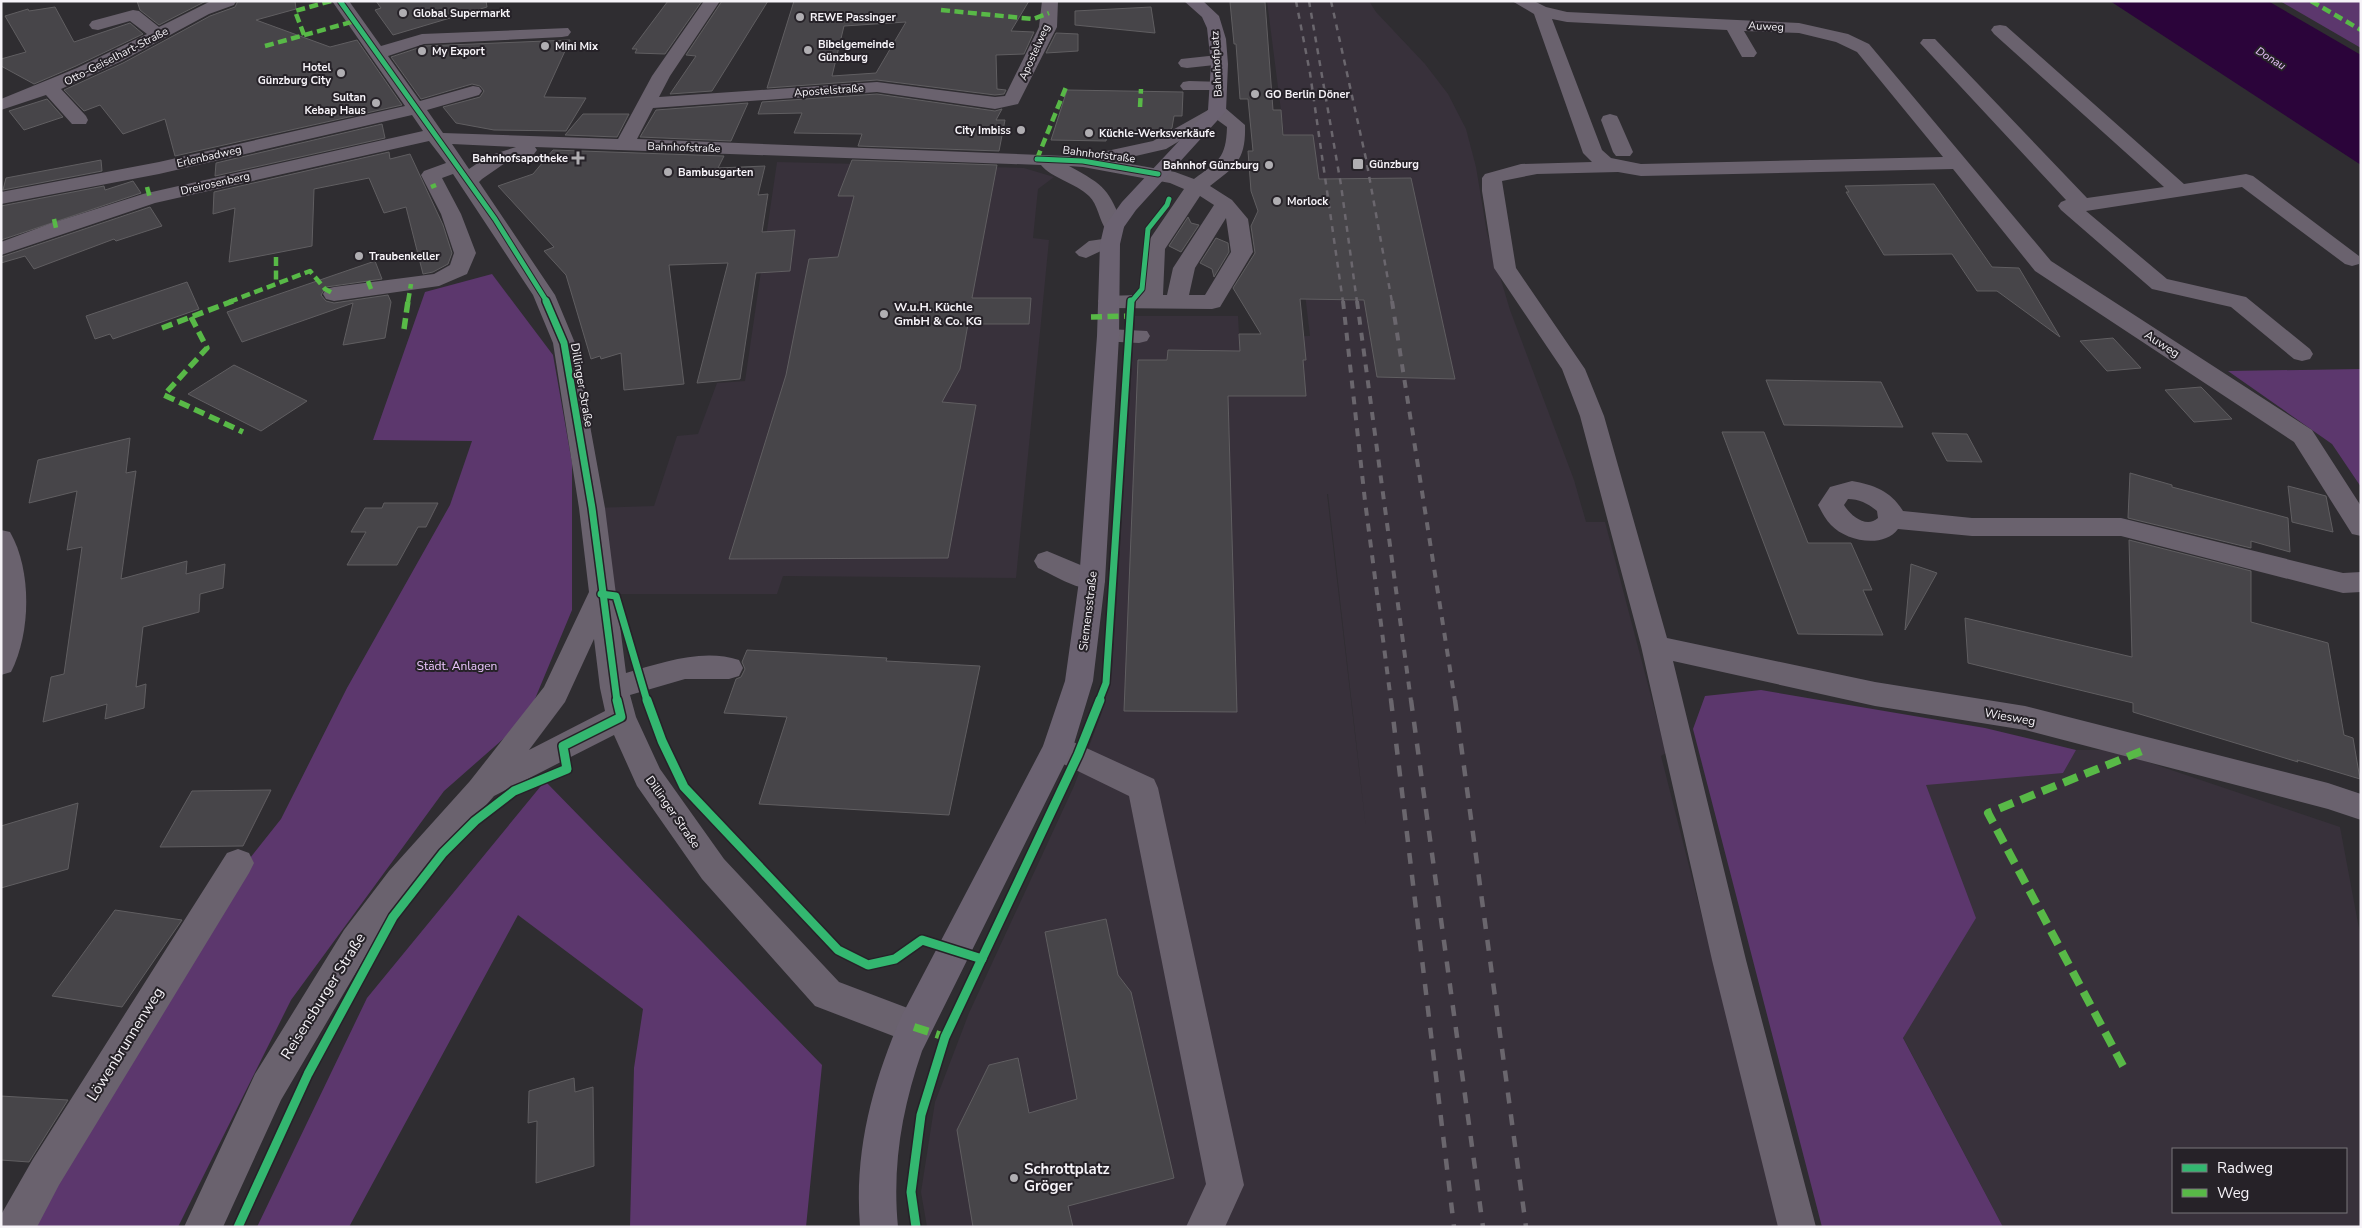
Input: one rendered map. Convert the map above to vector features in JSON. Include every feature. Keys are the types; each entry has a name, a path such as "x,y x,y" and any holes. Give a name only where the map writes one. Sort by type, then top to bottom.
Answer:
{"main road":[{"name":"Bahnhofplatz","path":"1158,174 1216,111 1218,86 1217,33 1212,18 1192,1"},
{"path":"1112,236 1129,206 1158,174"},
{"name":"Siemensstraße","path":"914,1027 1058,747 1079,681 1092,582 1108,336 1112,236"},
{"path":"879,1227 879,1142 898,1066 914,1027"}],"street":[{"name":"Otto-Geiselhart-Straße","path":"1,105 50,88 96,68 228,1"},
{"name":"Dillinger Straße","path":"340,1 495,219 544,295 564,343 592,508 601,594 618,703 648,777 713,869 827,994 914,1027"},
{"name":"Apostelweg","path":"1012,100 1048,27 1050,1"},
{"name":"Auweg","path":"1520,1 1541,11 1567,17 1799,28 1842,38 1863,48 2043,266 2304,436 2361,527"},
{"path":"624,145 646,103 702,8"},
{"path":"1541,11 1593,153 1604,162 1620,159 1641,170 1958,162"},
{"path":"98,25 133,16 158,35"},
{"path":"1732,24 1748,52"},
{"path":"374,48 444,25"},
{"path":"2000,30 2180,191"},
{"path":"374,48 422,39 562,32"},
{"path":"1929,43 2082,206"},
{"path":"1187,63 1218,60"},
{"path":"1189,86 1218,86"},
{"name":"Apostelstraße","path":"646,103 877,87 995,103 1012,100"},
{"path":"50,88 79,120"},
{"name":"Erlenbadweg","path":"1,198 159,168 415,108 473,91"},
{"path":"767,133 775,94"},
{"path":"1171,301 1184,268 1218,201 1226,164 1236,147 1236,125 1216,111"},
{"name":"Bahnhofstraße","path":"1083,161 1159,145 1216,111"},
{"path":"1610,120 1620,159"},
{"name":"Bahnhofstraße","path":"435,136 518,142 624,145 767,133 1037,159 1083,161 1158,174 1218,201"},
{"name":"Dreirosenberg","path":"1,249 56,228 150,198 435,136"},
{"name":"Bahnhofstraße","path":"459,169 518,142"},
{"name":"Bahnhofstraße","path":"459,169 492,160 508,153 570,142"},
{"name":"Bahnhofstraße","path":"1037,159 1070,174 1100,195 1112,236"},
{"path":"1620,159 1595,170 1523,170 1504,172 1492,178 1492,191 1506,268 1572,369 1592,416 1655,646 1729,960 1796,1227"},
{"path":"334,294 439,280 459,269 465,252 451,214 431,175 459,169"},
{"path":"2302,354 2238,302 2160,284 2068,206 2082,206 2246,180 2352,260"},
{"path":"1109,301 1212,302 1242,252 1218,201"},
{"path":"1171,301 1154,249 1218,201"},
{"path":"1086,252 1112,236"},
{"path":"1108,336 1139,336"},
{"path":"1891,519 1972,527 2121,527 2343,583 2361,582"},
{"path":"1,539 8,549 12,584 8,636 1,664"},
{"path":"1047,561 1092,582"},
{"name":"Reisensburger Straße","path":"203,1227 268,1087 356,941 400,881 480,790 555,694 601,594"},
{"name":"Wiesweg","path":"1655,646 1875,694 2025,718 2328,796 2361,807"},
{"name":"Reisensburger Straße","path":"480,790 618,703 685,668 729,668"},
{"path":"1058,747 1143,788 1225,1184 1205,1227"},
{"name":"Löwenbrunnenweg","path":"16,1227 46,1172 238,863"}],"shaded area":[{"path":"1267,1 1369,1 1376,12 1425,64 1448,94 1466,129 1476,167 1487,233 1510,310 1574,480 1586,522 1605,522 1666,753 1661,756 1781,1227 927,1227 921,1192 935,1102 969,1013 1074,786 1101,715 1112,671 1135,316 1238,316 1239,334 1261,334 1262,337 1310,336 1288,151 1286,150","holes":["1327,494 1328,494 1366,828"]},
{"name":"W.u.H. Küchle GmbH & Co. KG","path":"777,162 1024,168 1054,177 1038,189 1033,238 1049,240 1016,578 783,576 777,594 601,594 592,508 654,506 677,436 698,434 717,383 745,381"},
{"path":"1751,749 2112,750 2340,827 2361,939 2361,1227 2003,1227"}],"green space":[{"path":"2280,1 2361,1 2361,48"},
{"name":"Städt. Anlagen","path":"492,274 553,355 572,463 572,610 527,718 444,791 291,1000 178,1227 28,1227 181,945 281,819 347,688 450,505 472,441 373,440 425,292"},
{"path":"2361,369 2361,487 2332,444 2228,371"},
{"path":"1761,690 1985,728 2076,750 2063,773 1926,785 1976,918 1903,1038 2003,1227 1822,1227 1693,729 1705,696"},
{"path":"545,781 822,1065 806,1227 630,1227 634,1068 643,1009 518,915 349,1227 257,1227 367,998"}],"water":[{"name":"Donau","path":"2110,1 2268,1 2361,55 2361,165"}],"building":[{"path":"137,1 206,1 159,25 140,10"},
{"path":"238,1 295,1 296,9 256,20 330,47 357,40 402,105 175,156 165,119 123,134 100,105 84,111 64,90 123,63 210,16 235,7"},
{"path":"376,1 486,1 487,7 393,35 375,10 381,8"},
{"path":"668,1 702,1 665,54 635,53 637,49 632,49"},
{"path":"722,1 768,1 712,91 670,94 696,56 686,55"},
{"path":"794,1 1029,1 1011,31 1034,32 1024,54 996,55 997,89 1006,90 1004,94 995,95 877,80 767,88","holes":["906,22 876,73 832,76 844,26"]},
{"path":"1230,2 1265,2 1273,110 1281,110 1283,135 1313,135 1319,179 1411,178 1455,379 1377,377 1364,300 1300,299 1306,360 1303,360 1306,396 1228,396 1237,712 1124,711 1138,360 1167,360 1168,350 1240,351 1239,334 1261,334 1233,288 1255,253 1251,226 1258,211 1251,191 1248,151 1253,151 1248,99 1240,99 1236,44 1234,44"},
{"path":"55,7 74,42 130,23 143,34 34,84 1,66 1,59 26,52 5,16 28,9 29,11"},
{"path":"1151,7 1155,33 1075,25 1075,11"},
{"path":"1056,33 1078,34 1078,51 1046,53"},
{"path":"570,40 544,97 586,98 566,131 494,130 456,123 443,107 480,97 484,91 480,86 472,84 421,99 391,57 424,46"},
{"path":"1067,90 1183,92 1182,116 1174,116 1172,128 1168,131 1108,131 1106,141 1051,140"},
{"path":"877,94 995,111 1002,109 996,120 1005,120 999,151 858,146 862,134 794,133 802,113 758,114 762,102"},
{"path":"47,99 63,117 24,130 9,111"},
{"path":"748,103 731,141 640,137 656,110"},
{"path":"583,114 629,114 617,137 565,135"},
{"path":"382,124 385,138 215,176 216,163"},
{"path":"553,150 724,156 718,168 765,166 758,195 768,194 762,232 795,230 790,271 756,273 740,379 697,383 728,263 669,265 684,384 624,390 621,353 601,359 600,356 591,359 566,275 544,251 554,247 498,186 533,174"},
{"path":"389,152 390,159 410,154 443,225 452,253 448,264 433,272 423,274 406,207 384,213 369,178 314,189 312,246 229,262 235,208 213,214 214,192"},
{"path":"101,160 102,171 3,190 6,178"},
{"name":"W.u.H. Küchle GmbH & Co. KG","path":"852,160 997,165 972,298 1031,298 1029,324 968,324 960,369 942,402 976,405 948,558 729,559 786,375 809,259 838,257 854,196 838,196"},
{"path":"133,181 141,193 1,240 1,206 104,186 105,190"},
{"path":"1934,184 1992,267 2019,268 2060,337 1997,291 1977,291 1952,254 1884,255 1846,192 1849,192 1845,186"},
{"path":"150,207 162,226 116,241 114,239 34,269 25,256 1,263 1,257"},
{"path":"1188,217 1191,223 1199,225 1181,252 1169,246"},
{"path":"1216,238 1228,243 1229,252 1214,277 1212,269 1200,263"},
{"path":"375,261 382,279 326,287 321,295 326,301 334,303 388,295 391,302 385,338 343,345 353,303 242,342 227,312"},
{"path":"187,282 199,309 113,339 110,334 95,339 86,316"},
{"path":"2113,338 2141,368 2107,371 2080,341"},
{"path":"234,365 307,401 261,431 188,394"},
{"path":"1766,380 1881,382 1903,427 1784,425"},
{"path":"2201,387 2232,419 2194,422 2165,390"},
{"path":"1722,432 1764,432 1808,543 1851,543 1872,590 1863,590 1883,635 1798,634"},
{"path":"1932,433 1967,434 1982,462 1947,461"},
{"path":"130,438 126,473 136,471 121,579 187,561 186,574 225,564 223,588 200,594 199,612 143,627 136,687 146,684 144,708 105,719 107,704 43,722 51,677 64,674 82,547 67,550 77,491 29,503 38,460"},
{"path":"2130,473 2172,485 2172,487 2288,518 2290,552 2251,541 2251,548 2128,518"},
{"path":"2288,486 2326,496 2333,532 2292,522"},
{"path":"384,503 438,503 426,527 418,527 397,565 347,565 366,532 351,532 365,508 382,508"},
{"path":"2129,540 2251,571 2251,622 2328,643 2344,735 2353,738 2360,779 2133,712 2133,703 1968,663 1965,618 2132,657"},
{"path":"1911,564 1937,573 1905,630"},
{"path":"747,650 887,658 886,661 980,666 949,815 759,804 787,717 724,713 736,679 741,677 745,669 742,662"},
{"path":"271,790 243,846 160,847 192,791"},
{"path":"78,803 68,869 1,888 1,826"},
{"path":"115,910 182,920 122,1007 52,996"},
{"path":"1106,919 1118,975 1131,992 1174,1178 1068,1206 1073,1227 973,1227 957,1130 989,1065 1018,1058 1029,1113 1077,1099 1045,932"},
{"path":"574,1078 575,1092 593,1087 594,1166 536,1183 537,1121 528,1123 529,1091"},
{"path":"1,1096 68,1100 29,1162 1,1160"}],"railway":[{"path":"1296,1 1310,73 1343,302"},
{"path":"1309,1 1341,185 1357,302"},
{"path":"1331,1 1366,159 1392,302"},
{"path":"1343,301 1365,501 1391,701"},
{"path":"1357,301 1411,701"},
{"path":"1392,301 1455,701"},
{"path":"1391,700 1454,1227"},
{"path":"1411,700 1483,1227"},
{"path":"1455,700 1526,1227"}],"marked path":[{"path":"304,35 295,11 331,1"},
{"path":"2311,1 2361,30"},
{"path":"941,10 1033,19 1049,13"},
{"path":"265,46 355,21"},
{"path":"1037,159 1066,87"},
{"path":"1140,107 1141,89"},
{"path":"431,187 436,185"},
{"path":"147,187 150,198"},
{"path":"54,219 56,228"},
{"path":"276,257 276,284"},
{"path":"162,328 310,271 325,289 334,294"},
{"path":"368,281 371,289"},
{"path":"404,329 411,284"},
{"path":"1091,317 1130,316"},
{"path":"191,317 207,348 164,395 243,432"},
{"path":"2123,1066 1988,813 2147,749"},
{"path":"914,1027 945,1037"}],"cycle path":[{"path":"238,1227 308,1074 393,917 443,853 475,821 514,791 567,769 563,746 621,717 614,688 592,508 564,343 544,295 495,219 340,1"},
{"path":"1037,159 1083,161 1158,174"},
{"path":"916,1227 911,1192 921,1115 945,1037 1078,755 1106,683 1131,301 1142,289 1148,229 1167,205 1169,199"},
{"path":"601,594 616,596 653,717 684,787 838,950 868,965 895,959 922,940 982,959"}],"place":[{"name":"Global Supermarkt","path":"403,13"},
{"name":"REWE Passinger","path":"800,17"},
{"name":"Mini Mix","path":"545,46"},
{"name":"Bibelgemeinde Günzburg","path":"808,50"},
{"name":"My Export","path":"422,51"},
{"name":"Hotel Günzburg City","path":"341,73"},
{"name":"GO Berlin Döner","path":"1255,94"},
{"name":"Sultan Kebap Haus","path":"376,103"},
{"name":"City Imbiss","path":"1021,130"},
{"name":"Küchle-Werksverkäufe","path":"1089,133"},
{"name":"Bahnhofsapotheke","path":"578,158"},
{"name":"Günzburg","path":"1358,164"},
{"name":"Bahnhof Günzburg","path":"1269,165"},
{"name":"Bambusgarten","path":"668,172"},
{"name":"Morlock","path":"1277,201"},
{"name":"Traubenkeller","path":"359,256"},
{"name":"W.u.H. Küchle GmbH & Co. KG","path":"884,314"},
{"name":"Schrottplatz Gröger","path":"1014,1178"}]}
